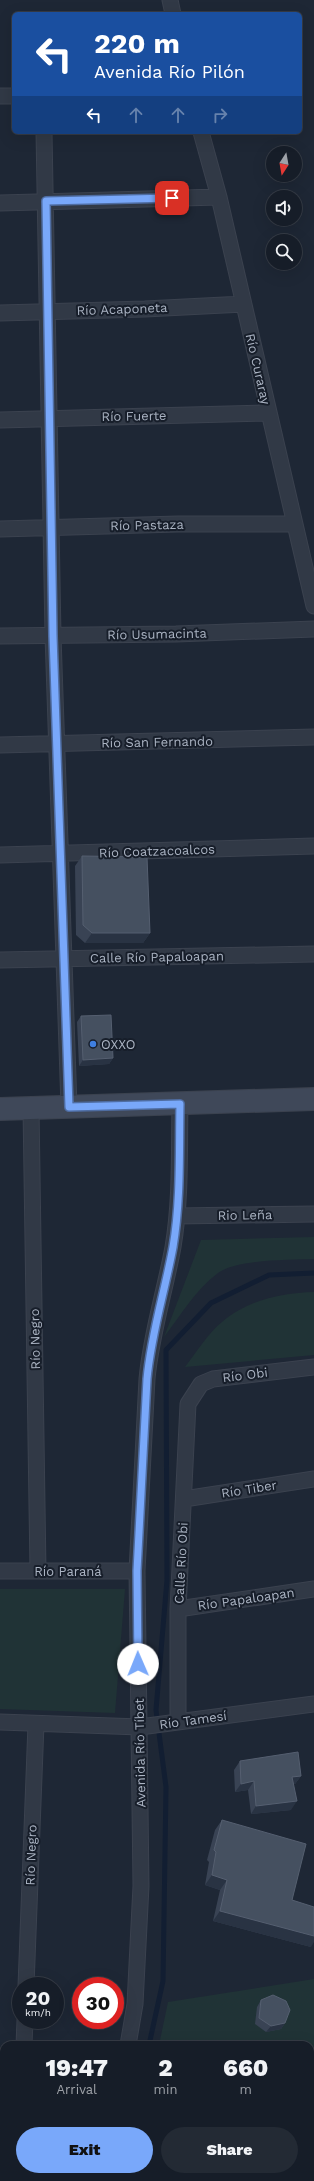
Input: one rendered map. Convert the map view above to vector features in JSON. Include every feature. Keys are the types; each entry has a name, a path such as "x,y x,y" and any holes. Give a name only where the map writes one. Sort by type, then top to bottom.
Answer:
{"main road":[{"path":"0,1109 314,1099"}],"street":[{"path":"170,0 173,12"},
{"path":"0,96 12,96"},
{"path":"44,134 53,636 69,1107"},
{"name":"Río Curaray","path":"202,134 219,197 295,524 312,582 314,606"},
{"path":"0,202 219,197"},
{"name":"Río Acaponeta","path":"0,313 145,309 244,304"},
{"name":"Río Fuerte","path":"0,420 268,413"},
{"name":"Río Pastaza","path":"0,529 295,524"},
{"name":"Río Usumacinta","path":"0,636 176,634 314,630"},
{"name":"Río San Fernando","path":"0,745 314,737"},
{"name":"Río Coatzacoalcos","path":"0,856 314,846"},
{"name":"Calle Río Papaloapan","path":"0,960 314,954"},
{"name":"Avenida Río Tíbet","path":"129,2041 135,2004 141,1886 143,1726 137,1571 149,1352 173,1247 177,1216 180,1104"},
{"name":"Río Negro","path":"31,1108 38,1571"},
{"name":"Rio Leña","path":"177,1216 314,1214"},
{"name":"Río Obi","path":"188,1404 201,1384 213,1378 314,1367"},
{"name":"Calle Río Obi","path":"173,1722 188,1404"},
{"name":"Río Tiber","path":"184,1499 314,1479"},
{"name":"Río Paraná","path":"0,1571 137,1571"},
{"name":"Río Papaloapan","path":"178,1609 314,1589"},
{"name":"Río Tamesí","path":"0,1722 143,1726 314,1704"},
{"name":"Río Negro","path":"26,1977 36,1724"},
{"path":"24,2041 25,2029"}],"green space":[{"path":"314,1237 314,1259 278,1260 250,1263 226,1268 218,1273 196,1294 164,1337 201,1240"},
{"path":"314,1292 314,1355 185,1367 207,1337 217,1326 232,1314 265,1299 289,1294"},
{"path":"0,1589 125,1589 115,1713 0,1709"},
{"path":"314,1979 314,2041 160,2041 168,2002"}],"building":[{"path":"82,856 147,857 150,933 92,933 83,925"},
{"path":"111,1015 113,1058 83,1060 81,1016"},
{"path":"298,1752 301,1776 292,1777 297,1801 256,1806 254,1781 241,1784 240,1761"},
{"path":"222,1820 306,1844 292,1900 314,1907 314,1936 220,1911 227,1880 212,1875 216,1852 214,1850"},
{"path":"273,1995 286,2001 290,2010 285,2023 271,2026 259,2018 261,2000"}],"waterway":[{"path":"150,2041 163,1981 166,1787 156,1710 167,1580 166,1350 211,1303 269,1275 314,1273"}],"place":[{"name":"OXXO","path":"93,1044"}],"route":[{"path":"138,1664 137,1571 149,1352 173,1247 177,1216 180,1104 69,1107 53,636 52,527 48,418 46,201 172,198"}]}
